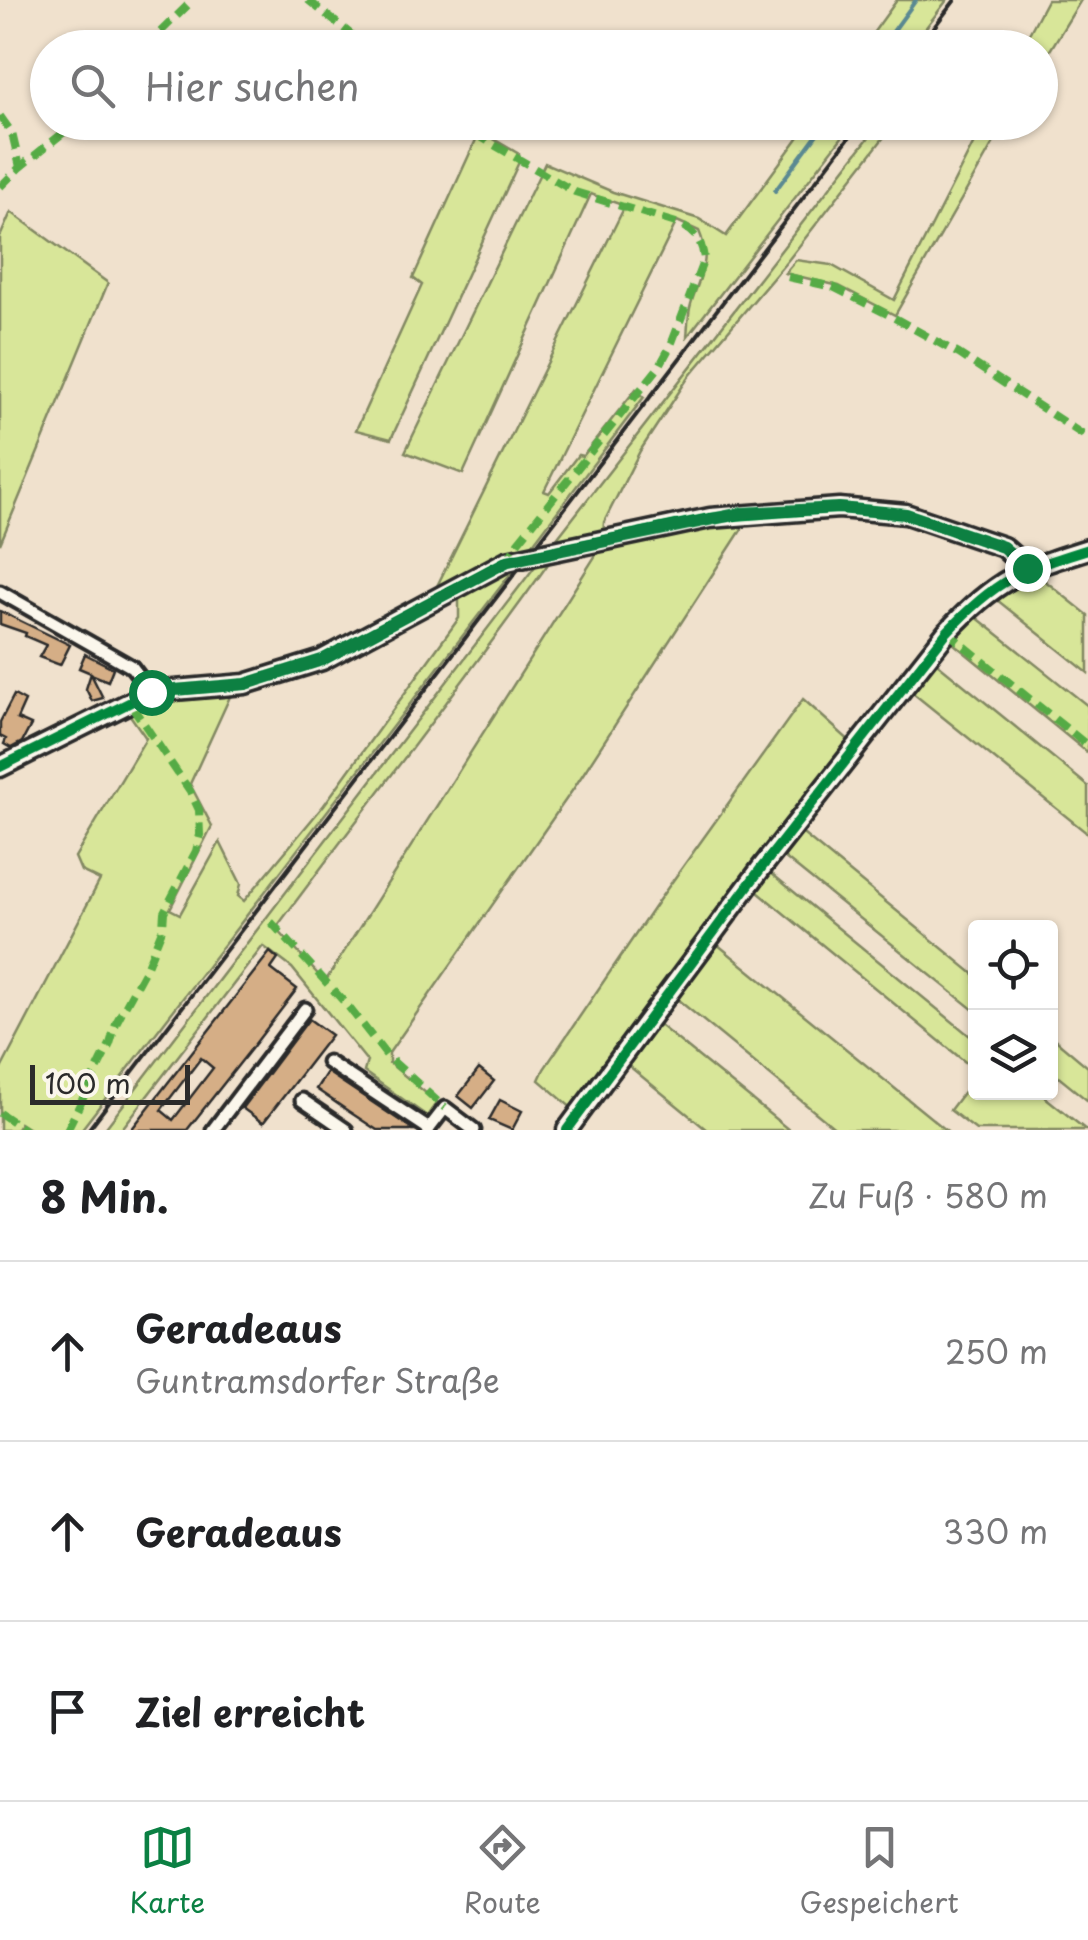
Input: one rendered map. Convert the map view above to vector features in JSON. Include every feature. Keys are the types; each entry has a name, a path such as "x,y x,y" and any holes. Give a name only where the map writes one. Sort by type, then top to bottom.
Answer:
{"street":[{"path":"0,767 151,692 246,684 322,660 492,567 710,518 839,508 906,514 1003,547 1027,568"},
{"path":"569,1127 762,867 947,632 999,584 1027,568 1088,549"},
{"path":"0,592 132,667 151,692"},
{"path":"212,1130 305,1008"},
{"path":"328,1062 428,1130 445,1108 474,1130"},
{"path":"302,1100 346,1130"}],"green space":[{"path":"897,0 947,0 924,30 875,30"},
{"path":"1047,0 1081,0 1058,37 1058,30 1031,30"},
{"path":"476,140 495,140 519,154 519,162 391,439 356,430 422,285 413,278"},
{"path":"797,140 840,140 687,337 704,251 699,231 677,221 544,491 549,493 578,455 583,456 636,389 644,397 529,549 435,590 625,206 591,194 463,474 405,452 545,163 613,192 699,219 726,236"},
{"path":"867,140 882,140 789,259 688,378 640,451 604,522 603,536 552,545"},
{"path":"975,140 995,140 895,315 839,286 785,273 796,260 831,265 894,300"},
{"path":"11,212 108,283 0,544 0,237"},
{"path":"749,518 574,788 389,1053 389,1063 437,1102 427,1116 364,1072 367,1061 292,968 263,946 121,1130 104,1130 543,556 553,557 276,928 325,982 599,550"},
{"path":"515,568 81,1130 31,1130 20,1123 16,1130 0,1130 0,1071 100,880 81,871 75,857 146,738 127,711 154,698 233,690 190,784 212,826 170,909 180,914 220,842 241,884 238,896 244,901 324,805 459,618 459,593"},
{"path":"1034,572 1088,615 1088,673 992,596"},
{"path":"971,613 1088,706 1088,753 948,639"},
{"path":"932,659 1088,786 1088,834 909,690"},
{"path":"803,699 853,744 574,1110 539,1080 544,1069"},
{"path":"798,830 968,969 968,1005 779,853"},
{"path":"766,869 968,1034 968,1064 753,888"},
{"path":"712,940 946,1130 837,1130 672,995"},
{"path":"652,1019 789,1130 707,1130 623,1061"},
{"path":"1058,1042 1088,1067 1088,1101 1058,1077"},
{"path":"968,1086 968,1100 1049,1100 1086,1130 976,1130 950,1110"}],"building":[{"path":"0,611 70,645 60,665 39,657 46,645 0,624"},
{"path":"85,654 113,668 108,681 91,674 103,698 92,701 86,689 91,673 79,668"},
{"path":"14,695 25,701 17,719 31,725 22,742 11,748 0,736 0,722"},
{"path":"270,952 278,959 271,969 297,989 251,1049 187,1130 131,1130","holes":["201,1058 213,1068 173,1120 161,1110"]},
{"path":"309,1019 331,1035 263,1123 242,1108"},
{"path":"479,1069 494,1081 473,1108 458,1096"},
{"path":"327,1072 414,1130 377,1130 348,1111 316,1089"},
{"path":"500,1100 522,1111 512,1130 489,1120"}],"waterway":[{"path":"894,30 916,0"},
{"path":"775,191 813,140"}],"railway":[{"path":"932,30 955,0"},
{"path":"88,1130 847,140"}],"marked path":[{"path":"162,30 193,0"},
{"path":"308,0 346,30"},
{"path":"0,116 12,133 20,167"},
{"path":"0,187 54,140"},
{"path":"486,140 575,192 679,224 697,238 704,259 659,367 518,542 507,561"},
{"path":"788,277 833,287 891,316 959,354 1088,438"},
{"path":"947,632 1088,746"},
{"path":"67,1130 147,966 163,927 164,912 196,851 200,835 199,810 190,791 129,702"},
{"path":"271,922 347,1005 387,1056 445,1108"},
{"path":"0,1113 25,1130"}],"cycle path":[{"path":"0,767 151,692 245,684 322,660 507,561 710,518 839,508 906,514 1003,547 1027,568"},
{"path":"567,1130 762,867 947,632 980,600 1011,578 1088,549"}],"route":[{"path":"151,692 246,684 322,660 508,561 742,513 839,508 906,514 1003,547 1027,568"}]}
